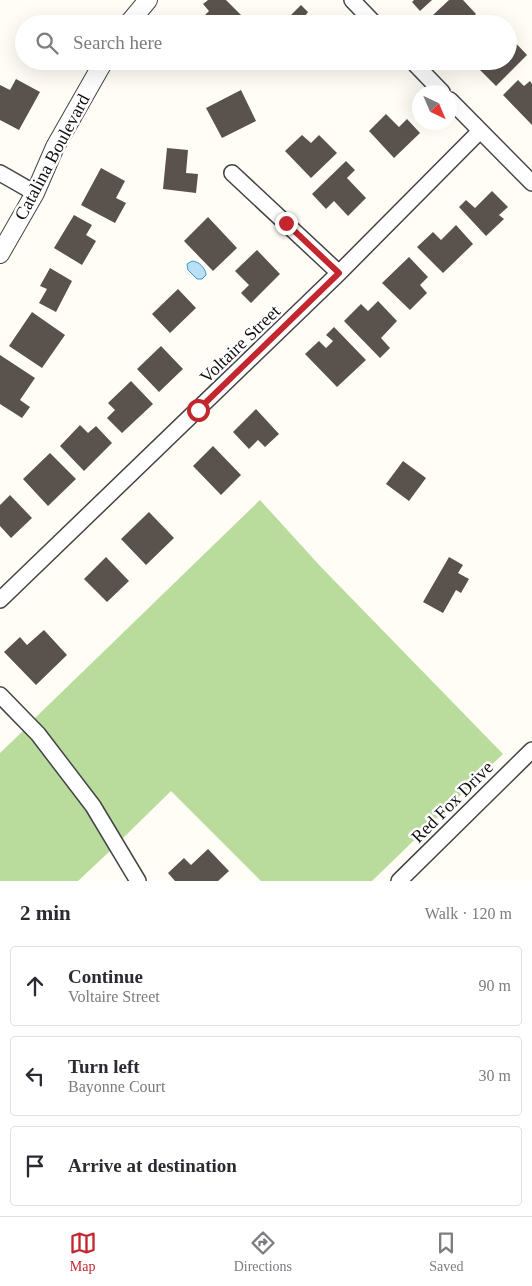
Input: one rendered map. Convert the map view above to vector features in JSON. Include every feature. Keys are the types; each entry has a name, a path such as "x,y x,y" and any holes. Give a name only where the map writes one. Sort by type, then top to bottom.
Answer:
{"street":[{"path":"136,15 148,0"},
{"path":"352,0 366,15"},
{"name":"Catalina Boulevard","path":"0,254 35,193 55,147 99,70"},
{"path":"421,70 435,85"},
{"path":"457,107 532,182"},
{"name":"Voltaire Street","path":"0,600 339,273 480,131"},
{"path":"232,172 339,273"},
{"path":"0,174 35,193"},
{"path":"0,695 38,734 94,806 138,881"},
{"name":"Red Fox Drive","path":"399,881 532,750"}],"green space":[{"path":"260,500 321,567 503,754 372,881 261,881 171,791 122,839 100,803 44,729 34,719"},
{"path":"24,730 33,738 87,810 111,850 78,881 0,881 0,753"}],"water":[{"path":"192,261 200,264 205,270 206,275 202,279 197,279 188,270 187,264"}],"building":[{"path":"208,0 226,0 241,15 205,15 209,11 203,4"},
{"path":"414,0 432,0 420,11 412,2"},
{"path":"449,0 463,0 476,14 475,15 433,15"},
{"path":"301,5 308,12 306,15 291,15"},
{"path":"517,44 527,55 517,65"},
{"path":"480,70 512,70 496,86"},
{"path":"16,79 40,92 19,130 0,120 0,85 10,90"},
{"path":"518,80 524,86 530,81 532,84 532,125 503,95"},
{"path":"241,90 256,121 222,138 206,108"},
{"path":"386,114 399,127 407,119 412,124 412,130 417,130 420,133 394,158 369,131"},
{"path":"302,135 311,143 319,135 337,153 311,178 285,151"},
{"path":"167,148 188,150 186,173 198,174 196,193 163,189"},
{"path":"346,161 355,170 347,178 366,198 348,216 334,201 326,209 312,194"},
{"path":"101,168 125,181 116,198 126,203 115,223 81,205"},
{"path":"492,191 508,207 499,215 504,219 486,236 459,207 466,200 475,208"},
{"path":"74,215 92,225 86,235 96,241 82,265 54,248"},
{"path":"208,217 237,248 213,271 184,241"},
{"path":"456,225 473,244 443,273 417,247 433,232 441,240"},
{"path":"257,250 280,274 251,303 241,293 249,285 235,271"},
{"path":"409,257 428,277 420,285 427,293 410,310 382,283"},
{"path":"50,268 72,281 56,312 39,303 47,289 40,286"},
{"path":"178,289 196,308 170,333 152,314"},
{"path":"378,301 397,321 381,338 390,348 380,358 344,321 361,304 368,311"},
{"path":"32,312 65,335 42,368 9,346"},
{"path":"334,327 366,360 337,387 305,354 319,341 326,348 333,341 326,335"},
{"path":"161,346 183,369 159,392 137,369"},
{"path":"0,355 35,378 20,400 30,407 22,418 0,404"},
{"path":"131,381 153,404 122,433 107,418 115,410 108,403"},
{"path":"256,409 279,434 265,447 258,440 249,449 233,432"},
{"path":"80,425 88,433 96,426 112,443 84,471 60,446"},
{"path":"213,446 241,475 221,495 193,466"},
{"path":"50,453 76,479 48,506 23,479"},
{"path":"403,461 426,478 409,501 386,484"},
{"path":"10,495 32,518 11,538 0,526 0,505"},
{"path":"149,512 174,538 146,565 121,539"},
{"path":"106,557 129,581 107,602 84,579"},
{"path":"449,557 463,565 458,573 469,579 461,593 456,590 443,613 423,602"},
{"path":"44,630 67,655 36,685 4,652 20,637 27,645"},
{"path":"208,849 229,871 218,881 175,881 168,873 184,858 191,865"}],"route":[{"path":"198,410 339,273 286,223"}]}
